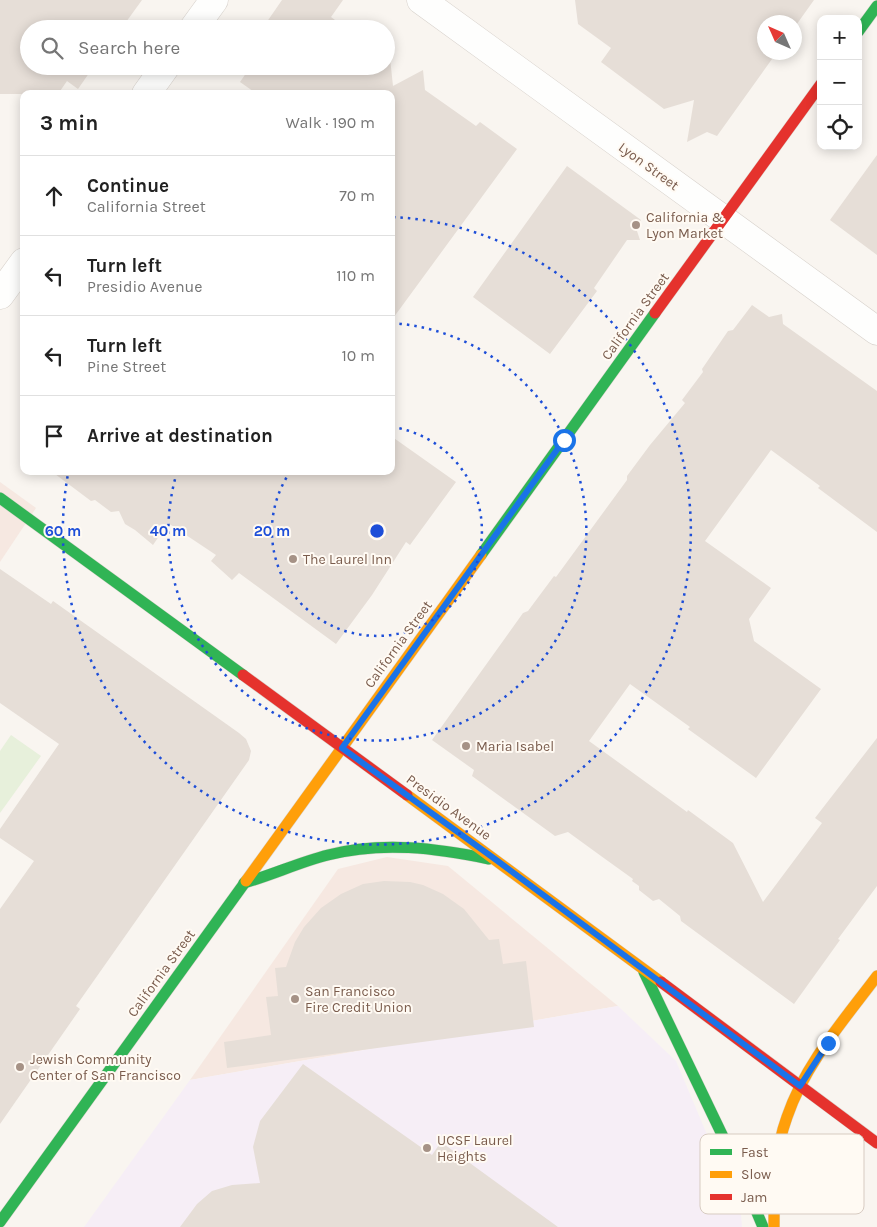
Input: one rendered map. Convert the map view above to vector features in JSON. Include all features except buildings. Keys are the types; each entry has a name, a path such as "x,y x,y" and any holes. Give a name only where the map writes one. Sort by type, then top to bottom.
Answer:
{"main road":[{"path":"862,27 877,6"},
{"name":"California Street","path":"0,1222 817,90"},
{"name":"Presidio Avenue","path":"0,498 499,862 877,1143"},
{"path":"244,883 328,855 390,846 436,849 499,862"},
{"path":"642,969 722,1134"},
{"path":"782,1134 800,1086 814,1063 877,976"},
{"path":"758,1214 763,1227"},
{"path":"774,1214 774,1227"}],"street":[{"path":"200,20 214,0"},
{"name":"Lyon Street","path":"421,0 877,331"},
{"path":"149,90 160,75"},
{"path":"0,295 20,268"}],"shaded area":[{"path":"0,482 36,508 0,562"},
{"path":"387,857 448,866 618,1006 190,1080 338,869"},
{"name":"UCSF Laurel Heights","path":"618,1006 676,1061 707,1134 700,1134 700,1214 741,1214 742,1227 84,1227 190,1080"}],"green space":[{"path":"11,735 41,756 0,813 0,751"}],"traffic: fast":[{"path":"862,27 877,6"},
{"path":"481,555 655,313"},
{"path":"0,498 243,675"},
{"path":"244,883 328,855 368,848 429,849 489,859"},
{"path":"0,1222 246,881"},
{"path":"644,972 722,1134"},
{"path":"758,1214 763,1227"}],"traffic: slow":[{"path":"246,881 481,555"},
{"path":"407,795 661,982"},
{"path":"782,1134 787,1117 804,1079 826,1043 877,976"},
{"path":"774,1214 774,1227"}],"traffic: jam":[{"path":"655,313 817,90"},
{"path":"243,675 407,795"},
{"path":"661,982 877,1143"}],"place":[{"name":"California & Lyon Market","path":"636,225"},
{"name":"The Laurel Inn","path":"293,559"},
{"name":"Maria Isabel","path":"466,746"},
{"name":"San Francisco Fire Credit Union","path":"295,999"},
{"name":"Jewish Community Center of San Francisco","path":"20,1067"},
{"name":"UCSF Laurel Heights","path":"427,1148"}],"route":[{"path":"564,440 342,748 499,862 800,1086 828,1043"}]}
